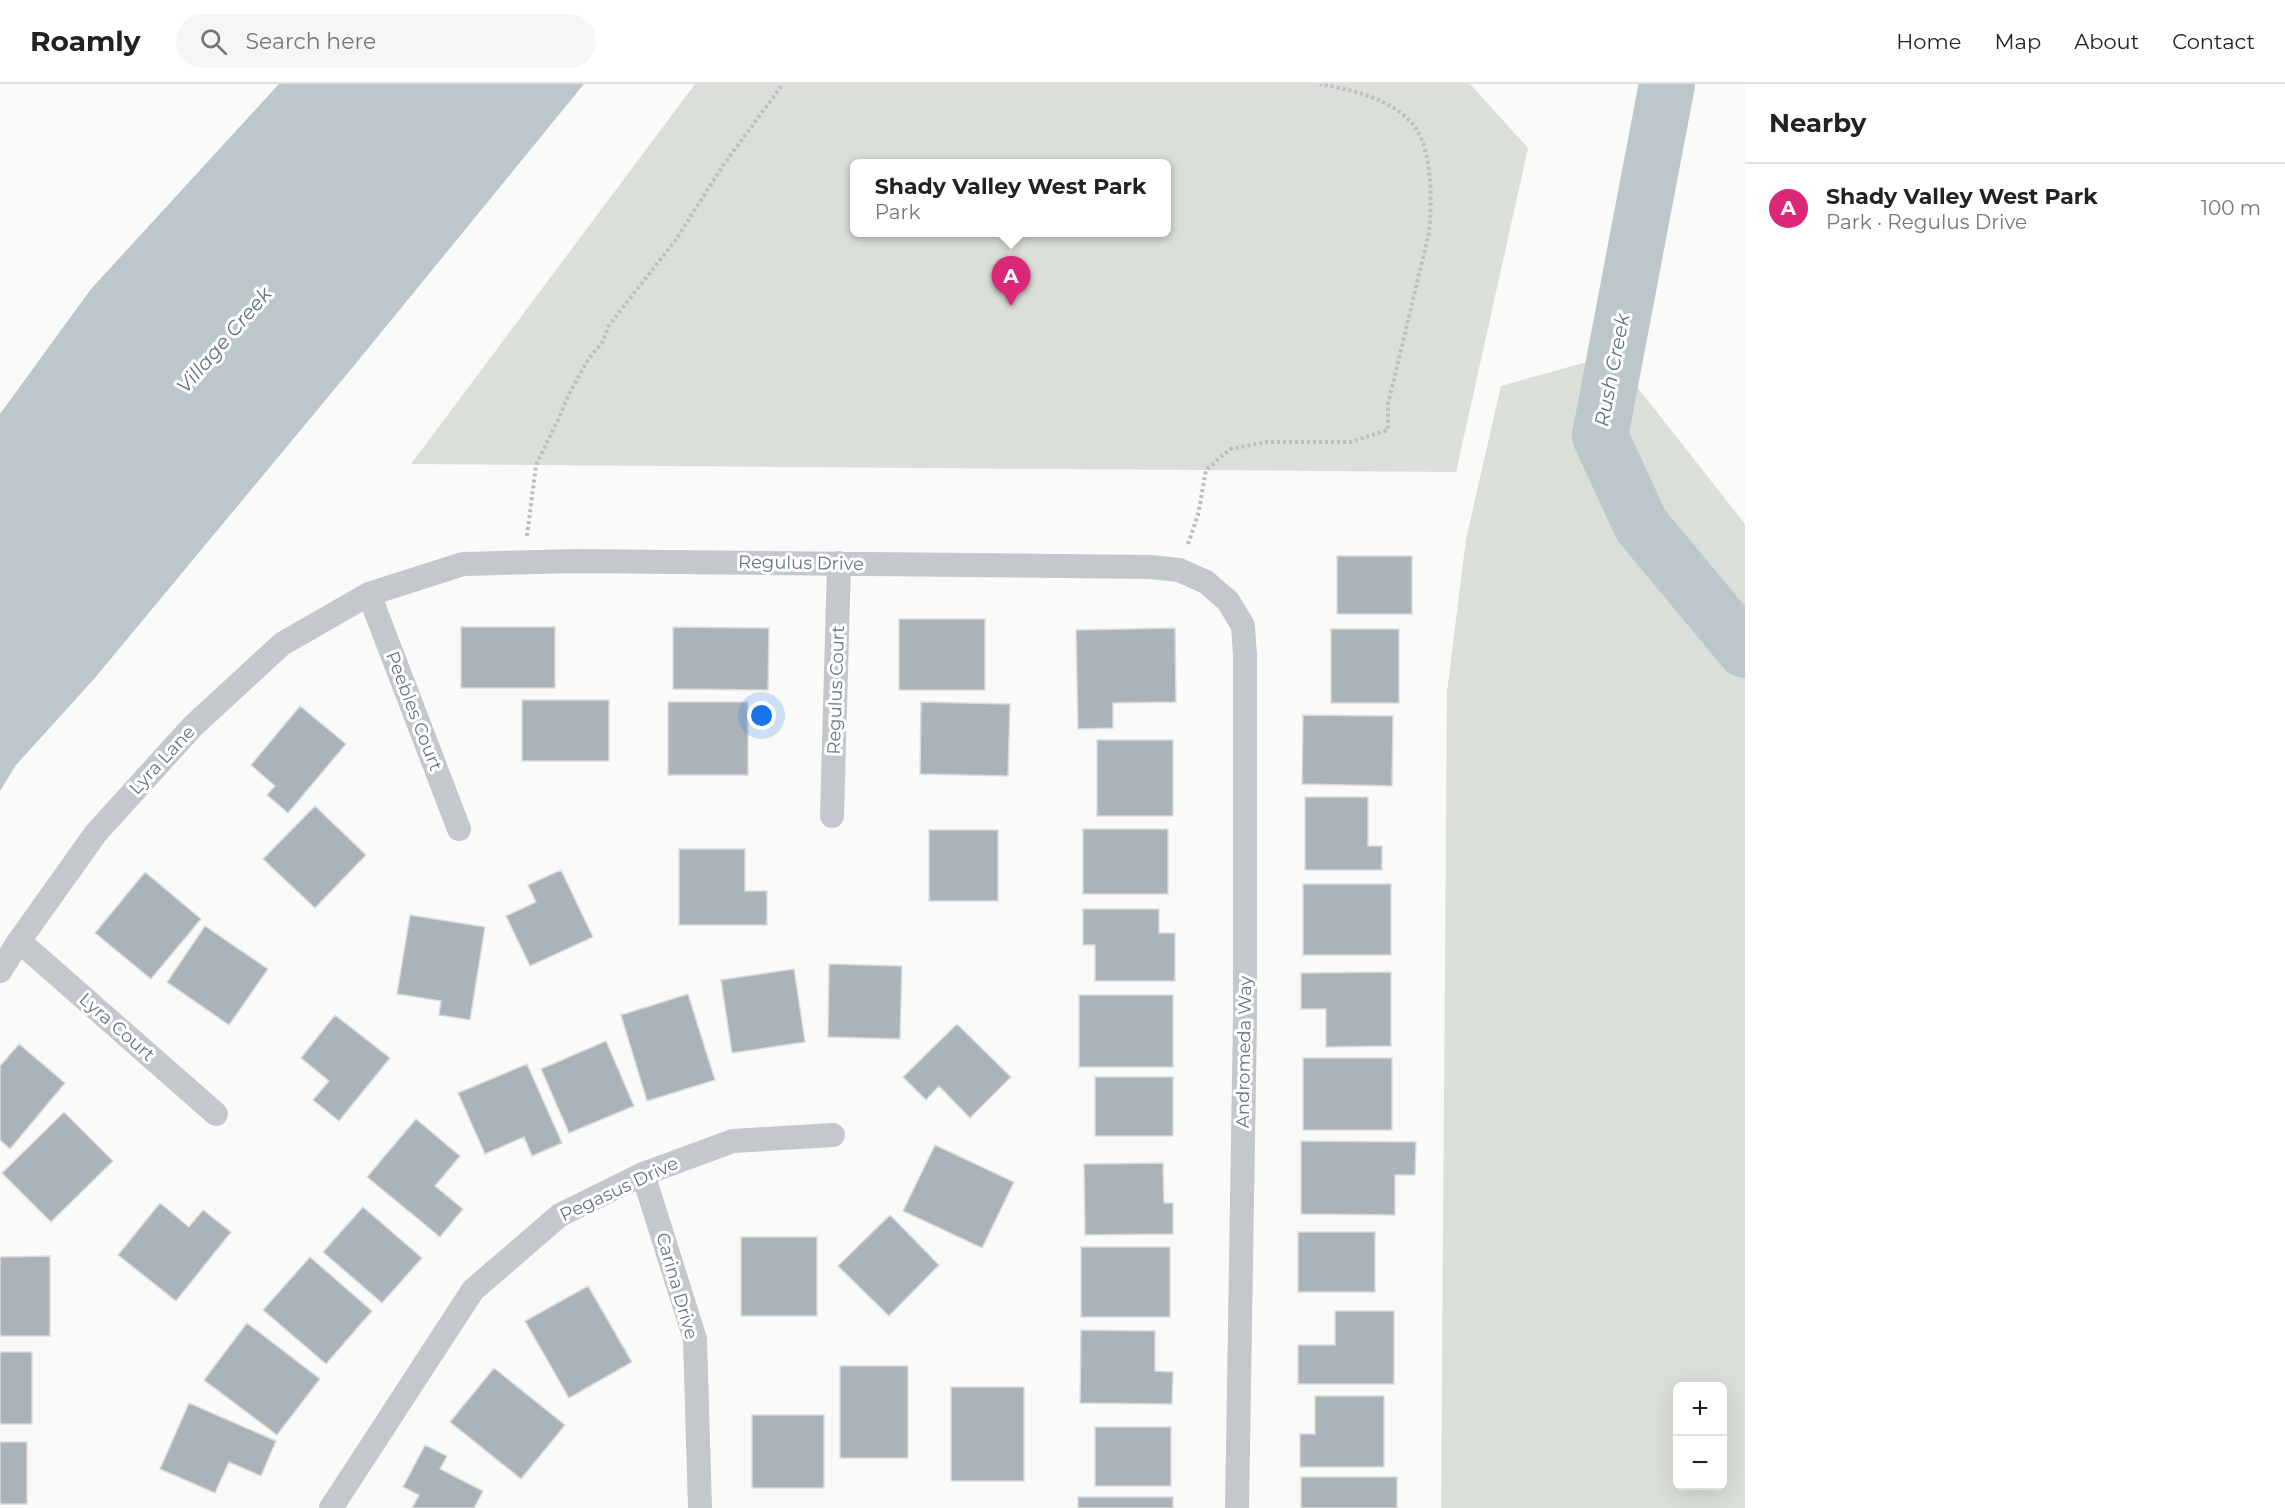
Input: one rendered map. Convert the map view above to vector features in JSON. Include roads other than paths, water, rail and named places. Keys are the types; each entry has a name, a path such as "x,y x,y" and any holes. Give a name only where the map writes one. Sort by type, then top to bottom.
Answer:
{"street":[{"name":"Regulus Drive","path":"369,594 463,564 578,561 1150,567 1179,570 1206,582 1228,601"},
{"name":"Regulus Court","path":"832,816 839,564"},
{"name":"Peebles Court","path":"369,594 459,829"},
{"name":"Lyra Lane","path":"0,971 96,833 193,726 282,644 369,594"},
{"name":"Andromeda Way","path":"1228,601 1243,626 1245,655 1245,1017 1237,1508"},
{"name":"Lyra Court","path":"19,941 216,1114"},
{"name":"Pegasus Drive","path":"331,1508 473,1290 560,1215 643,1174 733,1141 833,1136"},
{"name":"Carina Drive","path":"643,1174 695,1339 700,1508"}],"water":[{"name":"Village Creek","path":"279,84 584,84 94,679 16,765 0,791 0,414 91,289"}],"waterway":[{"name":"Rush Creek","path":"1667,84 1600,436 1641,525 1745,650"}],"place":[{"name":"Shady Valley West Park","path":"1011,306"}]}
